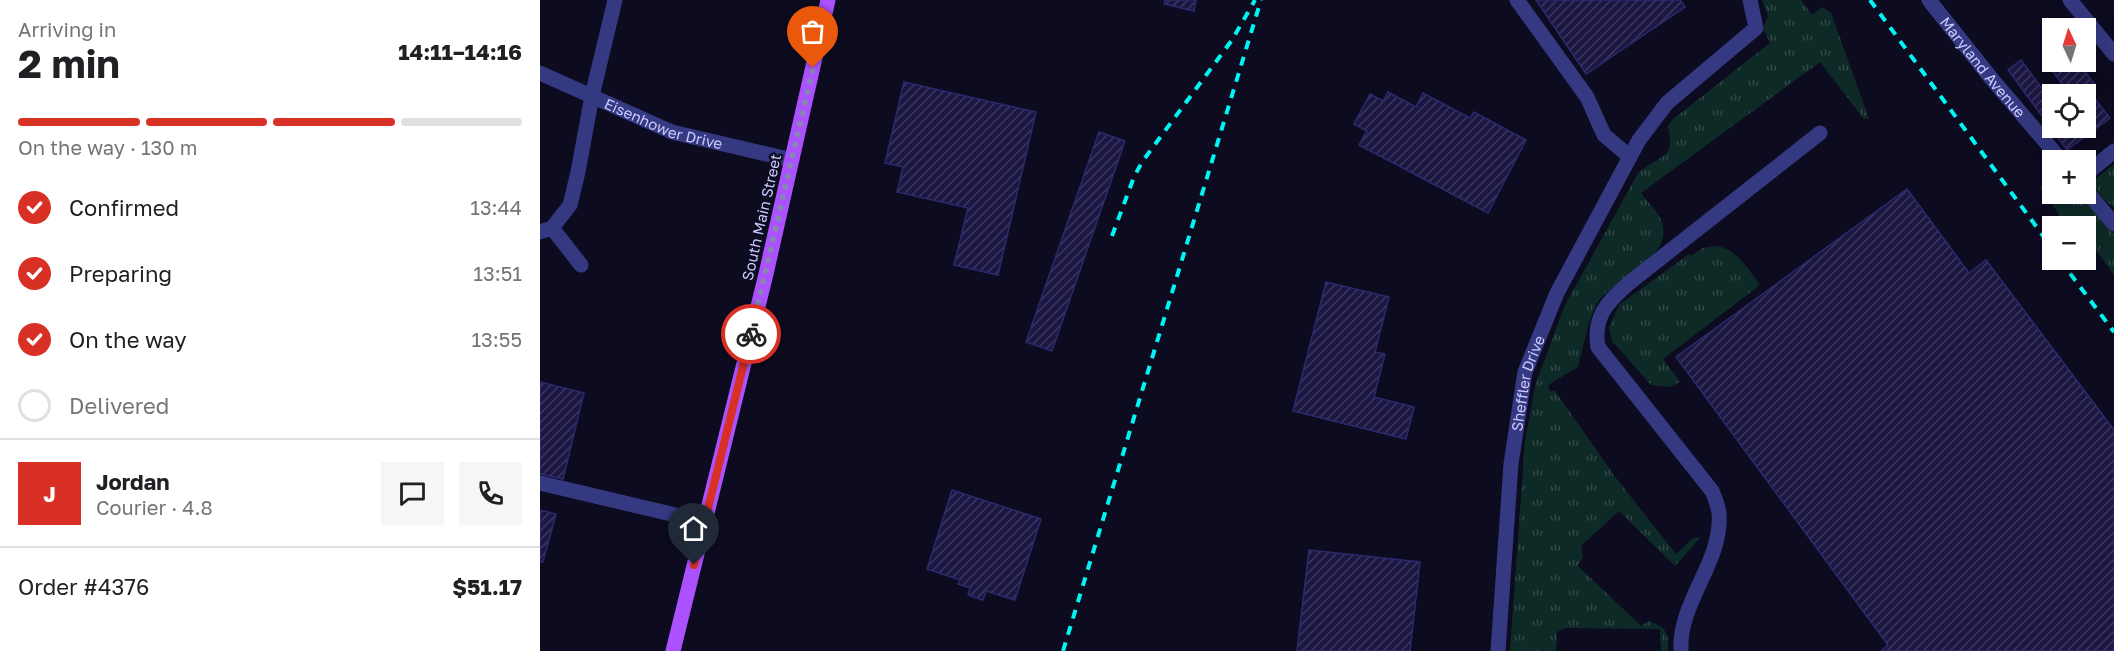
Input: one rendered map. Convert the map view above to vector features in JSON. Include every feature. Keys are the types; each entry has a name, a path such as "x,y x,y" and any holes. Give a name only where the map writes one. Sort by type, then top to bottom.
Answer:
{"main road":[{"name":"South Main Street","path":"673,651 792,160 828,0"}],"street":[{"path":"581,265 546,230 570,205 592,96 615,0"},
{"path":"1517,0 1587,97 1604,135 1630,157"},
{"name":"Sheffler Drive","path":"1498,651 1511,464 1525,372 1557,293 1639,140 1667,103 1756,28 1750,0"},
{"name":"Maryland Avenue","path":"1929,0 1984,70 2052,150"},
{"path":"2070,0 2114,54"},
{"name":"Eisenhower Drive","path":"540,73 687,137 792,160"},
{"path":"1681,651 1680,637 1684,618 1715,545 1719,512 1712,491 1598,348 1596,336 1602,313 1609,300 1629,283 1820,134"},
{"path":"2096,166 2114,152"},
{"path":"2096,201 2112,219"},
{"path":"540,483 705,522"}],"green space":[{"path":"1762,0 1801,0 1812,15 1822,7 1831,13 1869,119 1864,119 1820,62 1641,193 1656,211 1662,223 1663,236 1659,247 1639,268 1603,296 1596,305 1591,318 1578,367 1548,385 1550,391 1555,391 1616,478 1676,554 1693,538 1701,537 1675,566 1619,511 1581,546 1583,556 1578,566 1641,626 1649,621 1660,626 1667,635 1668,651 1661,651 1660,629 1565,628 1557,632 1556,651 1510,651 1525,441 1535,386 1564,307 1638,173 1668,151 1670,137 1668,126 1673,119 1770,43 1763,28 1768,16"},
{"path":"2114,164 2114,207 2096,189 2096,179"},
{"path":"2052,204 2089,204 2114,234 2114,275 2096,250 2096,216 2060,216"},
{"path":"1716,246 1736,255 1760,285 1663,359 1680,382 1669,387 1651,385 1612,341 1609,327 1619,305 1689,254 1692,255 1703,248"}],"building":[{"path":"1165,0 1196,0 1194,11 1164,4"},
{"path":"1536,0 1680,0 1685,7 1586,74"},
{"path":"2021,60 2042,88 2042,116 2008,70"},
{"path":"2053,72 2085,72 2094,84 2062,84"},
{"path":"904,82 1036,112 998,275 954,265 968,208 897,192 903,167 885,163"},
{"path":"1388,92 1416,107 1423,93 1470,118 1474,112 1526,140 1488,213 1359,145 1367,131 1354,124 1370,94 1383,101"},
{"path":"2096,100 2110,118 2096,128"},
{"path":"1099,132 1125,141 1052,351 1026,342"},
{"path":"2058,138 2083,138 2067,150"},
{"path":"1907,189 1969,273 1986,260 2114,430 2114,651 1881,651 1888,645 1676,357"},
{"path":"1326,282 1389,297 1375,352 1385,354 1374,397 1414,407 1406,439 1293,411"},
{"path":"540,382 584,393 563,479 540,474"},
{"path":"952,490 1041,519 1015,600 986,591 983,600 968,595 970,588 958,584 960,580 927,569"},
{"path":"540,510 556,514 543,562 540,562"},
{"path":"1309,550 1420,562 1410,651 1297,651"}],"railway":[{"path":"1112,236 1142,162 1232,40 1255,0"},
{"path":"1063,651 1261,0"},
{"path":"1870,0 2042,234"},
{"path":"2068,270 2114,332"}],"way so far":[{"path":"751,334 813,68"}],"route":[{"path":"694,565 751,334"}]}
